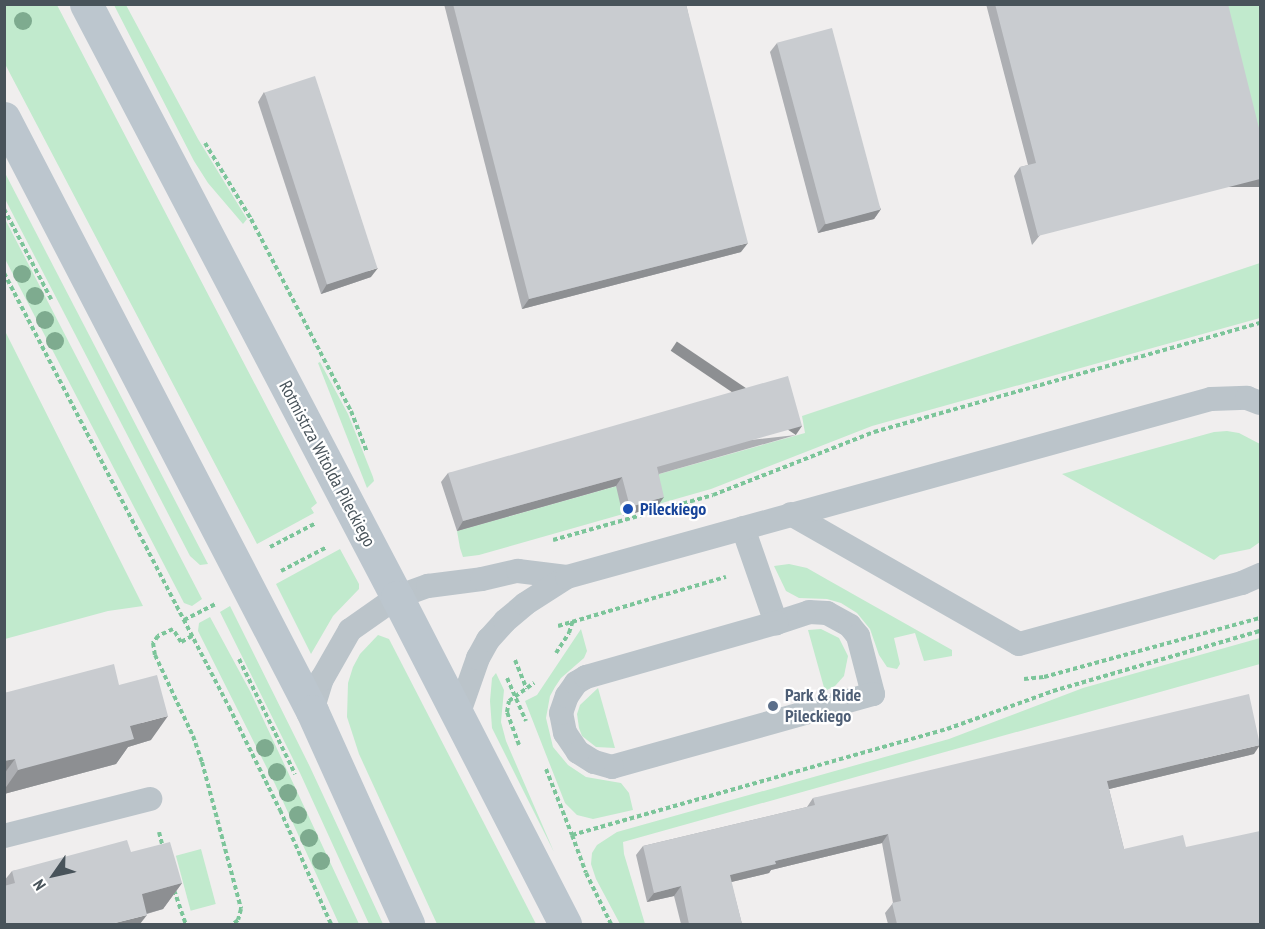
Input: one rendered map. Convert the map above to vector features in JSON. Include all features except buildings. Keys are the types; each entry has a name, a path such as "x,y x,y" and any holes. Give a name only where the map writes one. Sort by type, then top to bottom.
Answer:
{"main road":[{"name":"Rotmistrza Witolda Pileckiego","path":"86,4 397,597 457,718 565,924"},
{"path":"4,118 312,711 408,924"}],"lane":[{"path":"457,718 478,658 488,639 525,604 567,577 1210,399 1247,398 1260,403"},
{"path":"791,514 1019,644 1242,583 1260,575"},
{"path":"743,528 776,623"},
{"path":"312,711 322,679 350,630 397,597 428,586 482,579 518,571 567,577"},
{"path":"809,612 827,614 850,626 858,636 873,694 612,767 594,762 578,752 565,732 561,713 567,696 576,683 586,676 776,623 809,612"},
{"path":"4,836 150,799"}],"path":[{"path":"201,137 251,219 351,411 369,457"},
{"path":"4,209 54,305"},
{"path":"4,273 280,810 331,924"},
{"path":"551,541 713,495 874,432 1260,323"},
{"path":"267,549 317,522"},
{"path":"278,572 330,546"},
{"path":"207,596 215,614"},
{"path":"184,620 220,602"},
{"path":"192,636 181,642 173,629 158,636 153,643 154,656 193,736 202,762 240,909 238,920 233,924"},
{"path":"515,651 514,658 527,689"},
{"path":"235,652 300,785"},
{"path":"150,799 164,852"},
{"path":"572,835 586,873 611,924"},
{"path":"172,883 186,924"}],"green space":[{"path":"5,4 57,5 317,503 311,508 314,513 257,544 5,64"},
{"path":"114,5 126,5 198,139 247,219 243,224 208,183 194,161"},
{"path":"1219,5 1260,5 1260,166"},
{"path":"4,173 208,564 200,565 190,556 5,199"},
{"path":"5,219 202,599 192,606 184,603 5,259"},
{"path":"1260,263 1260,318 872,426 711,489 479,555 463,557 457,531 805,433 802,416"},
{"path":"5,331 143,606 108,611 5,639"},
{"path":"320,362 348,414 373,477 374,481 367,488 318,363"},
{"path":"1214,432 1239,433 1260,444 1260,542 1250,549 1220,555 1214,560 1062,474"},
{"path":"340,549 359,584 359,589 333,616 311,654 276,584"},
{"path":"789,564 807,568 952,650 952,656 924,661 915,633 894,638 900,664 897,669 887,667 879,655 870,629 857,613 841,603 827,599 799,598 786,591 774,566"},
{"path":"230,606 310,767 383,924 369,924 300,773 220,612"},
{"path":"210,617 250,691 359,924 339,924 275,784 198,631 199,623"},
{"path":"581,629 587,651 584,658 561,678 555,687 550,696 546,718 553,747 568,765 586,777 621,783 629,793 633,810 593,819 577,815 565,803 525,701 537,695"},
{"path":"821,629 839,638 848,656 844,676 835,686 825,691 808,630"},
{"path":"378,635 389,639 536,924 437,924 359,754 347,717 348,683 353,667 360,654"},
{"path":"1260,638 1260,664 623,842 624,854 645,924 620,924 596,879 591,864 592,853 597,845 617,832 949,739 1083,688"},
{"path":"496,673 504,690 501,722 506,741 554,852 492,728 490,701 492,678"},
{"path":"598,688 615,748 596,747 582,736 579,728 577,714 580,705"},
{"path":"201,849 216,904 191,911 176,856"}],"place":[{"name":"Pileckiego","path":"628,509"},
{"name":"Park & Ride Pileckiego","path":"773,706"}]}
